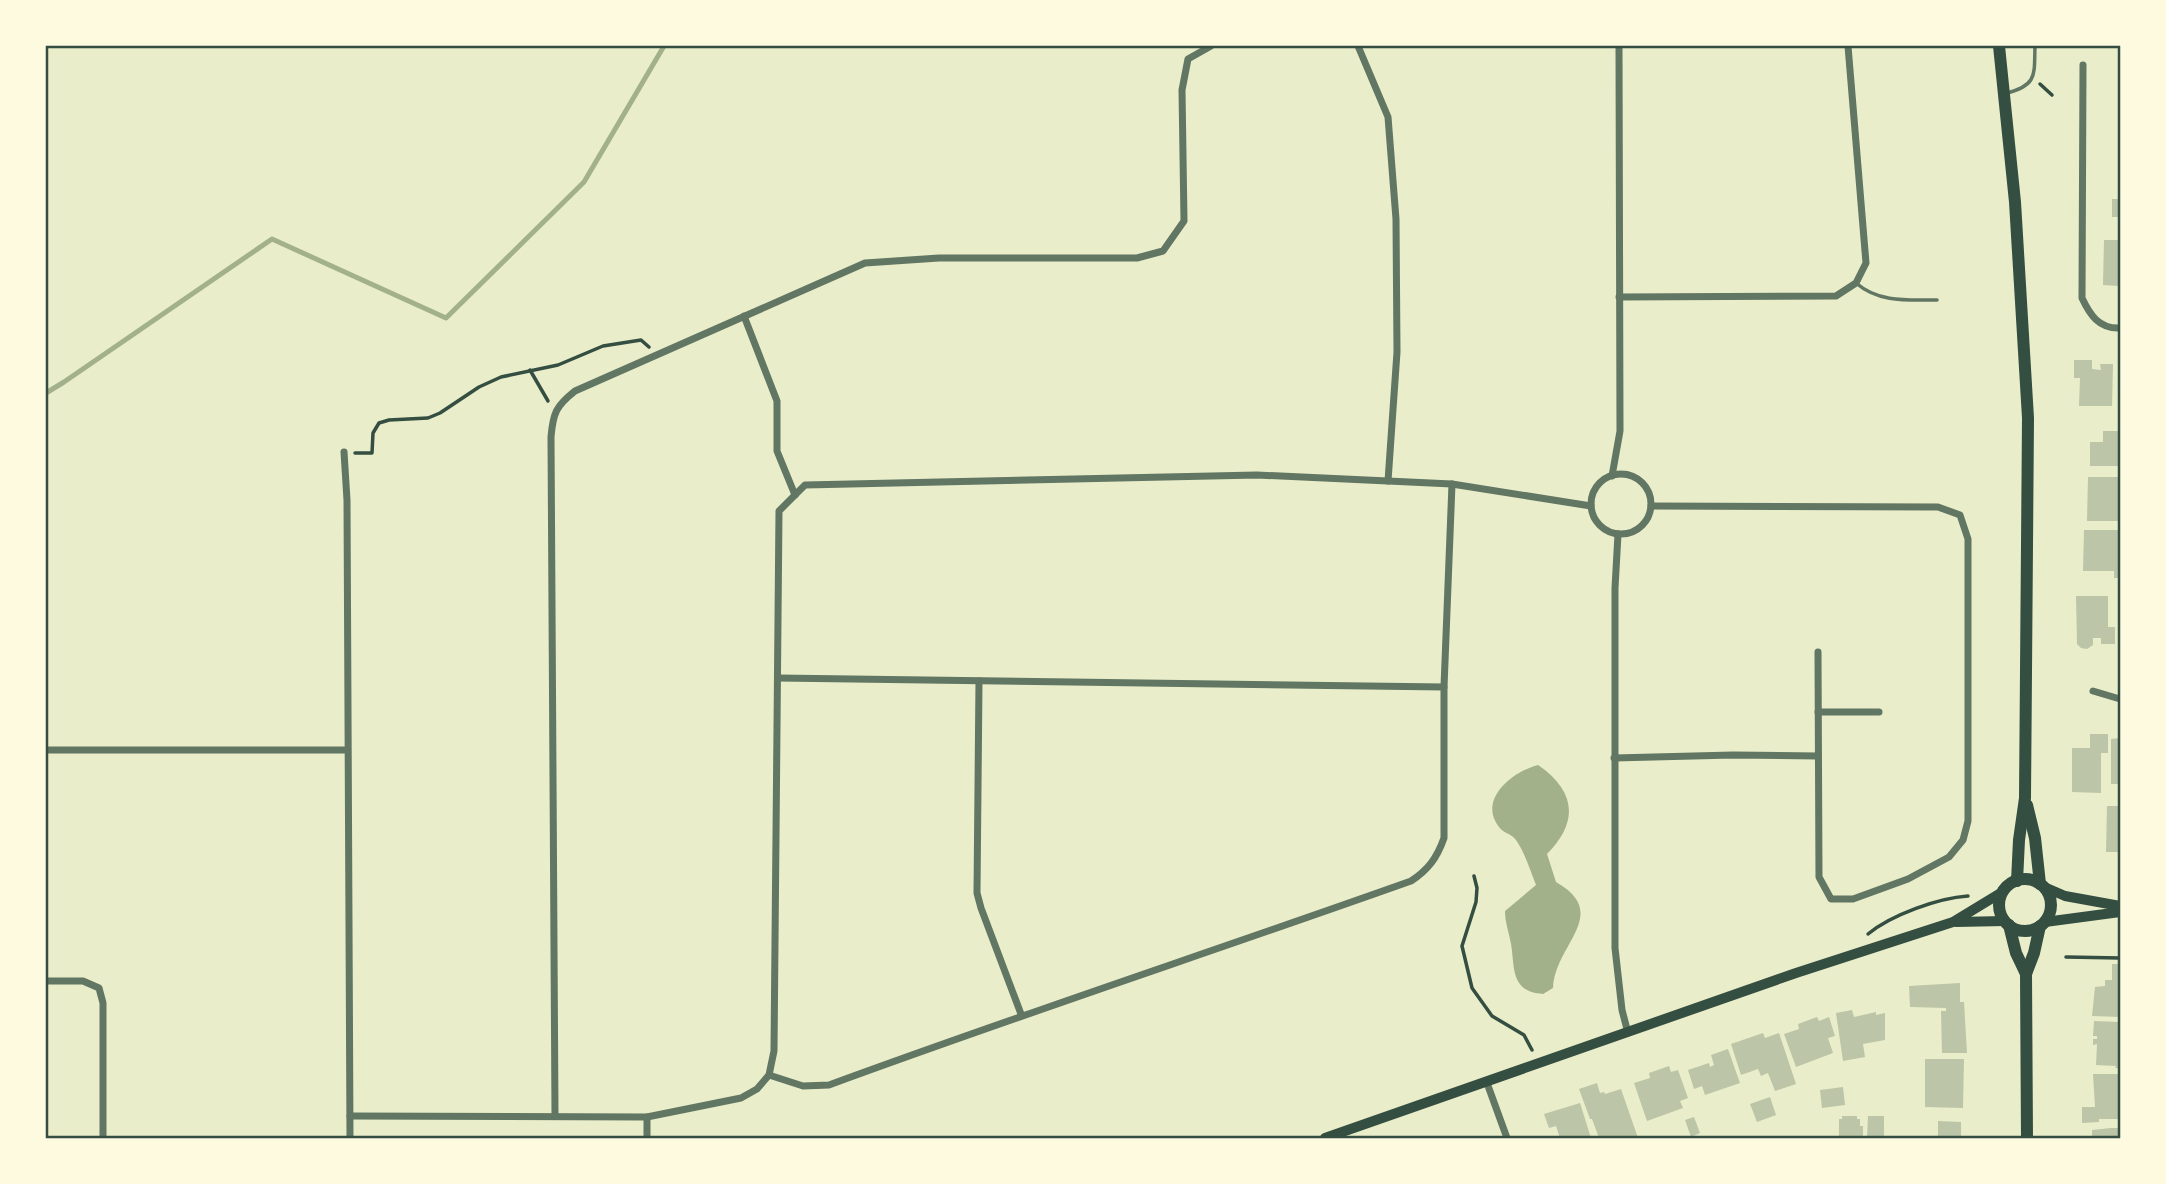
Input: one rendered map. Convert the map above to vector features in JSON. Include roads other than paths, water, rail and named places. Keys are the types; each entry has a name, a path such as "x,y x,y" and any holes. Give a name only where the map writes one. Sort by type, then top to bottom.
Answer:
{"main road":[{"path":"1999,46 2015,202 2028,418 2025,798 2017,881"},
{"path":"2025,798 2035,838 2041,885 2051,901 2026,974 2027,1139"},
{"path":"1325,1139 1796,973 1954,922 2017,881 2032,880 2065,896 2120,906"},
{"path":"2004,891 2000,906 2026,974"},
{"path":"1954,922 2007,923 2024,931 2043,924 2120,912"}],"street":[{"path":"555,1115 551,437 553,417 560,402 575,391 653,355 865,264 939,258 1137,258 1163,251 1184,221 1182,90 1188,59 1211,46"},
{"path":"1358,46 1388,117 1396,219 1397,352 1388,481"},
{"path":"1612,476 1620,431 1619,46"},
{"path":"1619,297 1836,296 1856,283 1866,263 1848,46"},
{"path":"2084,65 2082,298 2090,316 2111,328 2120,328"},
{"path":"744,316 777,401 777,451 795,495"},
{"path":"344,452 347,500 350,1139"},
{"path":"1626,474 1636,478 1648,491 1651,506 1648,518 1642,527 1628,534 1607,531 1599,524 1591,506 1592,495 1597,486 1612,476 1626,474"},
{"path":"350,1116 646,1117 741,1098 757,1089 769,1075 774,1051 779,511 805,485 1257,475 1452,484 1591,506"},
{"path":"769,1075 803,1086 829,1085 1021,1014 1249,939 1411,881 1422,874 1439,853 1444,838 1444,687 1452,484"},
{"path":"1651,506 1938,507 1959,514 1968,538 1968,821 1963,840 1948,857 1908,879 1853,900 1830,899 1819,877 1818,652"},
{"path":"1618,534 1615,588 1615,948 1622,1010 1628,1034"},
{"path":"778,678 1444,687"},
{"path":"979,681 977,893 1021,1014"},
{"path":"2093,691 2120,699"},
{"path":"1818,712 1879,712"},
{"path":"46,750 347,750"},
{"path":"1614,758 1818,756"},
{"path":"46,981 83,981 99,988 103,1003 103,1139"},
{"path":"1487,1083 1507,1139"},
{"path":"646,1117 647,1139"}],"lane":[{"path":"2004,94 2028,86 2033,78 2035,46"},
{"path":"1856,283 1864,290 1893,300 1937,300"}],"waterway":[{"path":"46,393 272,239 446,318 584,182 664,46"}]}
